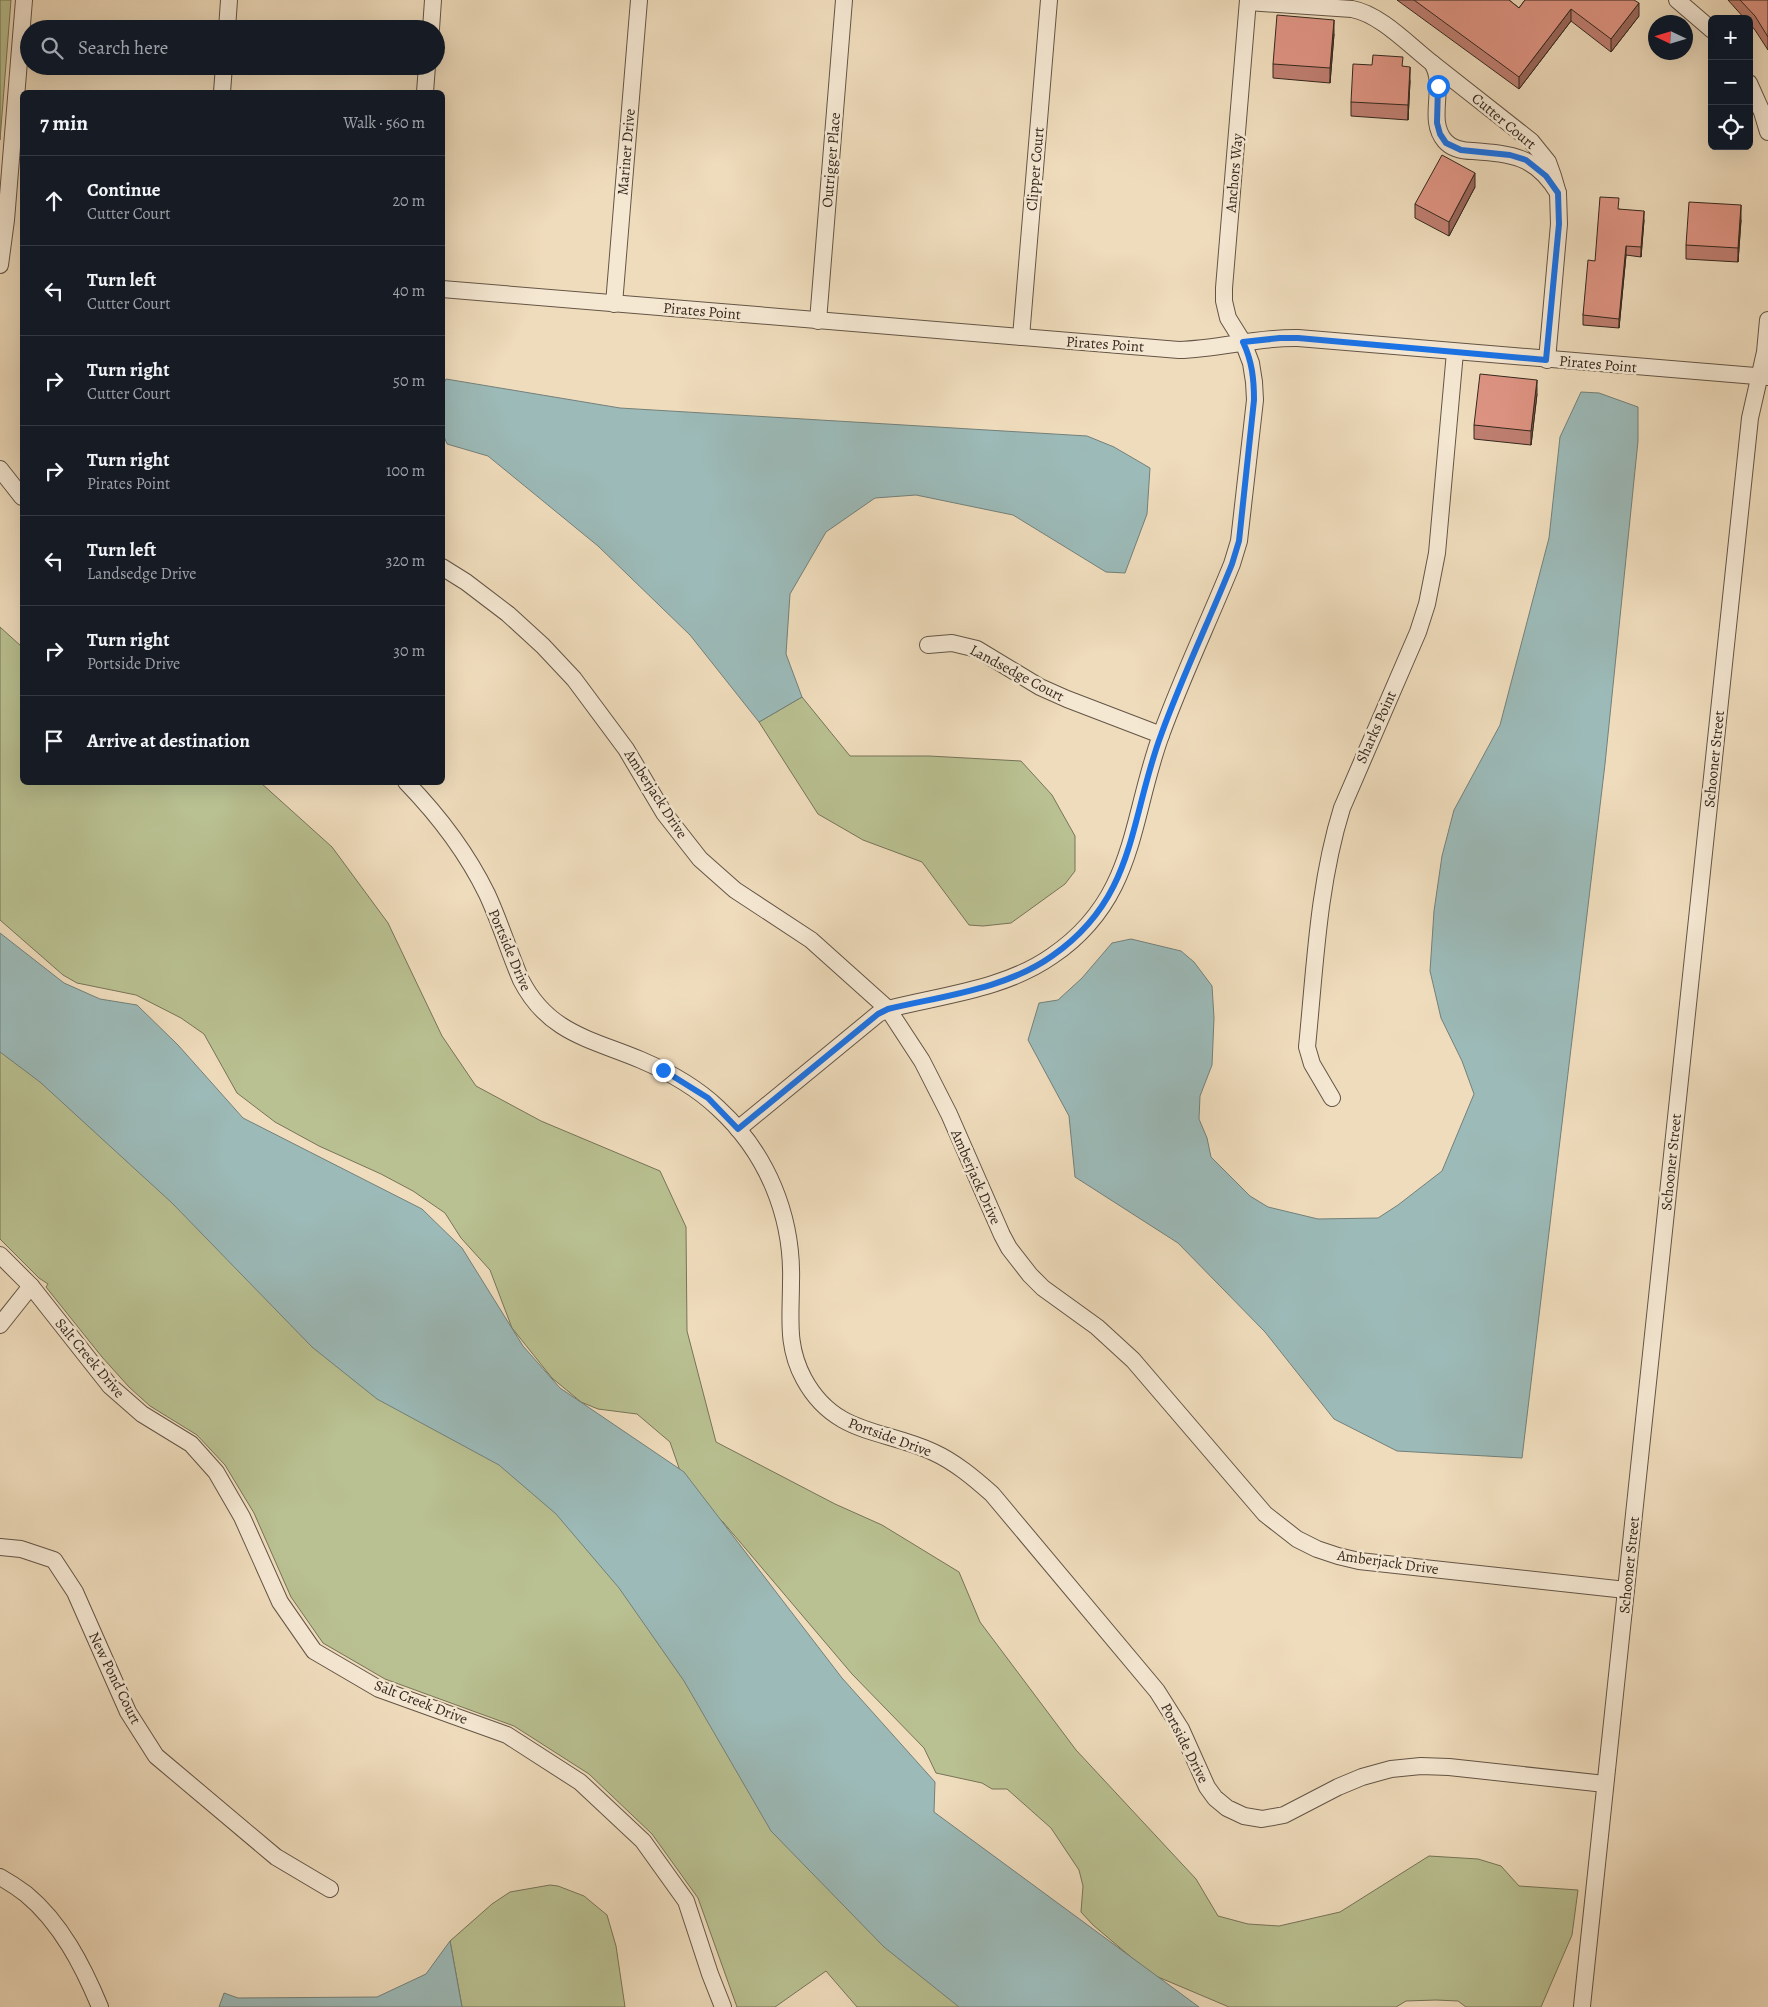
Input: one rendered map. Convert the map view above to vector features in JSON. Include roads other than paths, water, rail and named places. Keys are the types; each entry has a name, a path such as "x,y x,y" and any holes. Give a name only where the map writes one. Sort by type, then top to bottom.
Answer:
{"street":[{"path":"22,20 24,0"},
{"path":"228,20 229,0"},
{"path":"432,20 433,0"},
{"name":"Mariner Drive","path":"614,304 639,0"},
{"name":"Outrigger Place","path":"818,321 844,0"},
{"name":"Clipper Court","path":"1021,337 1049,0"},
{"path":"1678,0 1708,26"},
{"name":"Cutter Court","path":"1248,1 1352,9 1362,12 1374,18 1531,141 1548,162 1558,193 1559,224 1546,360"},
{"name":"Anchors Way","path":"888,1009 1009,980 1051,957 1080,933 1102,908 1120,874 1161,735 1232,564 1239,541 1254,400 1251,363 1243,342 1228,318 1224,294 1248,1"},
{"path":"0,265 20,47"},
{"name":"Cutter Court","path":"1432,63 1438,76 1438,129 1446,143 1461,150 1510,155 1526,160 1546,176 1558,193"},
{"path":"222,90 223,75"},
{"path":"425,90 427,75"},
{"path":"1753,92 1768,132"},
{"name":"Pirates Point","path":"445,289 1179,350 1212,348 1280,338 1298,338 1764,377"},
{"name":"Schooner Street","path":"1582,2006 1749,427 1764,377 1768,320"},
{"name":"Sharks Point","path":"1332,1098 1312,1064 1307,1046 1324,884 1334,833 1342,808 1418,632 1427,604 1437,553 1455,352"},
{"path":"0,469 20,494"},
{"name":"Amberjack Drive","path":"445,569 466,582 508,614 543,646 574,679 626,749 664,813 700,859 734,890 811,940 888,1009 922,1060 949,1114 1002,1235 1020,1264 1043,1288 1097,1327 1133,1360 1265,1514 1297,1539 1317,1549 1360,1561 1626,1590"},
{"name":"Landsedge Court","path":"928,645 952,642 977,649 1040,687 1161,735"},
{"name":"Portside Drive","path":"409,785 434,813 474,870 487,894 520,980 535,1003 545,1014 566,1030 641,1060 680,1079 708,1098 738,1129 765,1169 781,1204 788,1233 791,1260 789,1331 794,1356 804,1380 820,1401 837,1416 857,1428 934,1452 963,1470 992,1494 1157,1691 1181,1729 1207,1787 1215,1798 1227,1808 1244,1816 1262,1818 1284,1815 1338,1787 1362,1777 1391,1770 1421,1766 1449,1767 1605,1784"},
{"path":"738,1129 869,1022 888,1009"},
{"name":"Salt Creek Drive","path":"0,1255 31,1286 110,1386 142,1414 191,1444 216,1472 242,1516 280,1602 314,1651 379,1689 508,1735 580,1782 643,1841 686,1901 710,1974 724,2007"},
{"path":"0,1325 31,1286"},
{"name":"New Pond Court","path":"0,1547 21,1549 54,1560 74,1592 128,1712 156,1756 276,1857 330,1890"},
{"path":"0,1877 26,1895 51,1919 88,1978 100,2007"}],"water":[{"path":"446,379 620,408 1087,436 1114,447 1150,468 1147,514 1125,573 1106,572 1013,515 916,495 875,498 826,532 790,594 786,654 802,697 759,722 690,635 598,546 488,456 447,444 445,439"},
{"path":"1581,392 1599,393 1638,407 1638,441 1605,764 1522,1458 1397,1451 1334,1419 1265,1332 1178,1243 1075,1177 1069,1116 1028,1040 1039,1003 1058,1000 1082,978 1112,943 1131,939 1181,951 1194,962 1212,986 1214,1018 1212,1065 1200,1096 1199,1119 1207,1138 1211,1157 1250,1196 1268,1207 1318,1219 1378,1218 1442,1171 1474,1094 1462,1061 1441,1018 1430,971 1434,911 1442,856 1454,810 1500,725 1549,538 1560,437"},
{"path":"0,933 64,983 100,999 137,1005 178,1045 243,1118 422,1209 462,1248 523,1346 560,1388 684,1472 842,1678 935,1782 934,1812 1199,2007 959,2007 884,1947 771,1831 684,1681 619,1588 556,1514 499,1465 377,1399 312,1347 172,1203 40,1082 0,1052"},
{"path":"450,1941 462,2007 219,2007 224,1993 238,1998 377,1997 426,1974"}]}
